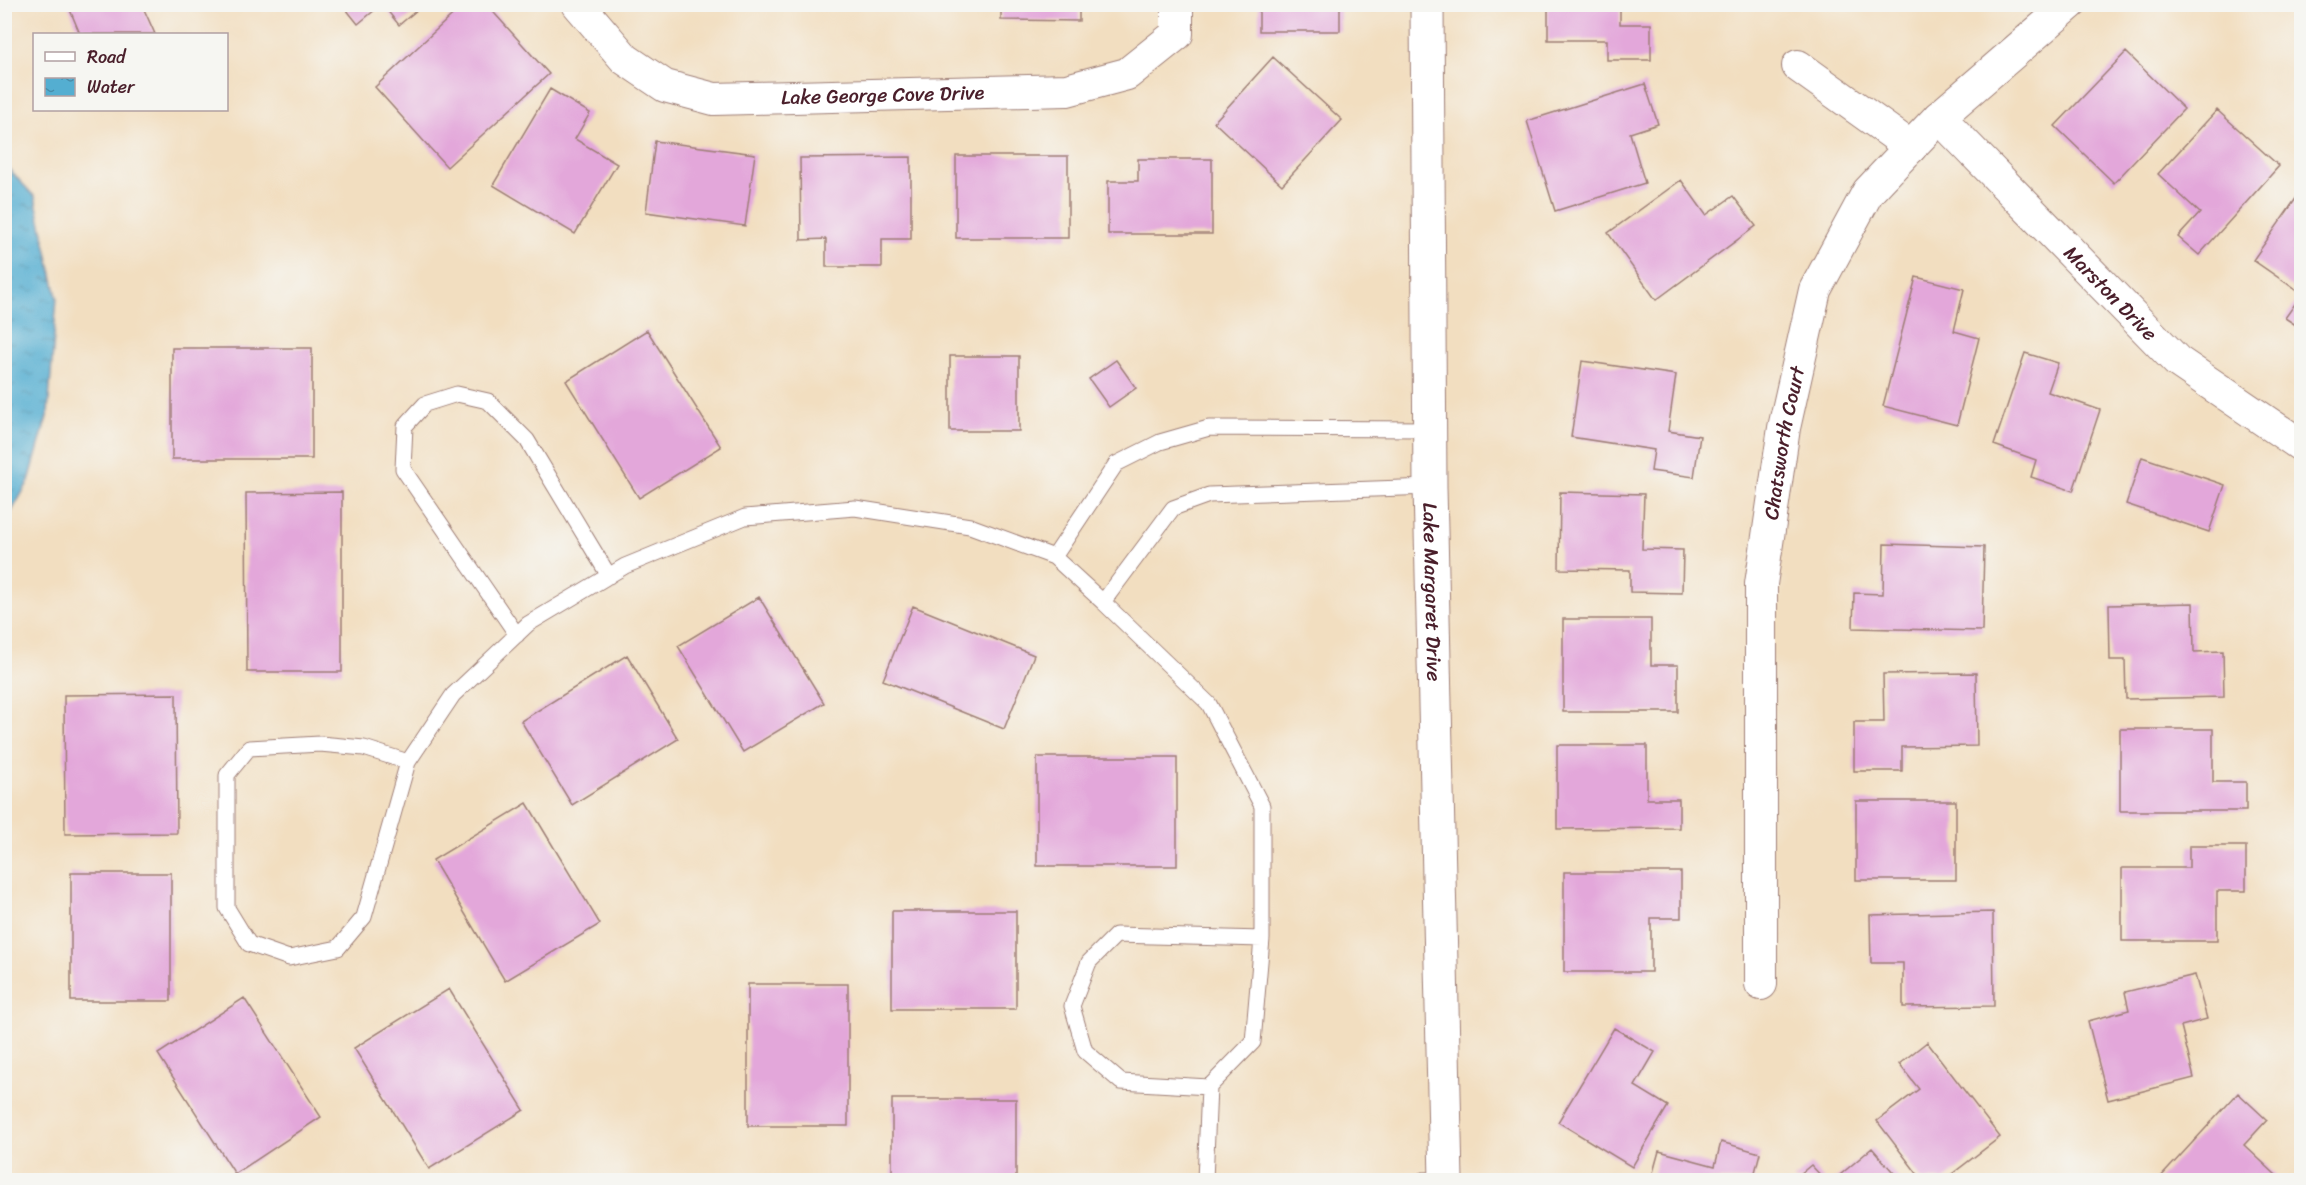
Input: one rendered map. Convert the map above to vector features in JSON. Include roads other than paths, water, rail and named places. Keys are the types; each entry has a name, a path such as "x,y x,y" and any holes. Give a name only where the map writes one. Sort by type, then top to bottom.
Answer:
{"street":[{"name":"Lake George Cove Drive","path":"578,4 625,59 665,86 714,99 1067,90 1127,74 1177,34 1177,4"},
{"name":"Lake Margaret Drive","path":"1427,4 1438,1180"},
{"name":"Chatsworth Court","path":"1761,984 1761,584 1784,428 1815,290 1868,192 1939,117 2070,4"},
{"path":"1798,66 1911,147"},
{"name":"Marston Drive","path":"1939,117 2177,361 2301,446"}],"lane":[{"path":"517,635 403,469 405,426 425,404 457,394 488,401 526,440 609,576"},
{"path":"1054,557 1116,464 1160,442 1209,428 1430,429"},
{"path":"1103,602 1173,508 1209,495 1430,487"},
{"path":"408,762 364,748 320,744 249,748 227,775 227,908 249,944 289,958 338,948 364,917 408,762 453,695 528,624 625,566 745,517 855,508 970,526 1054,557 1209,704 1262,806 1262,939 1253,1042 1209,1087 1205,1180"},
{"path":"1209,1087 1120,1082 1085,1051 1072,1006 1089,962 1116,935 1262,939"}],"water":[{"path":"5,165 35,197 57,297 48,413 29,481 5,523"}]}
